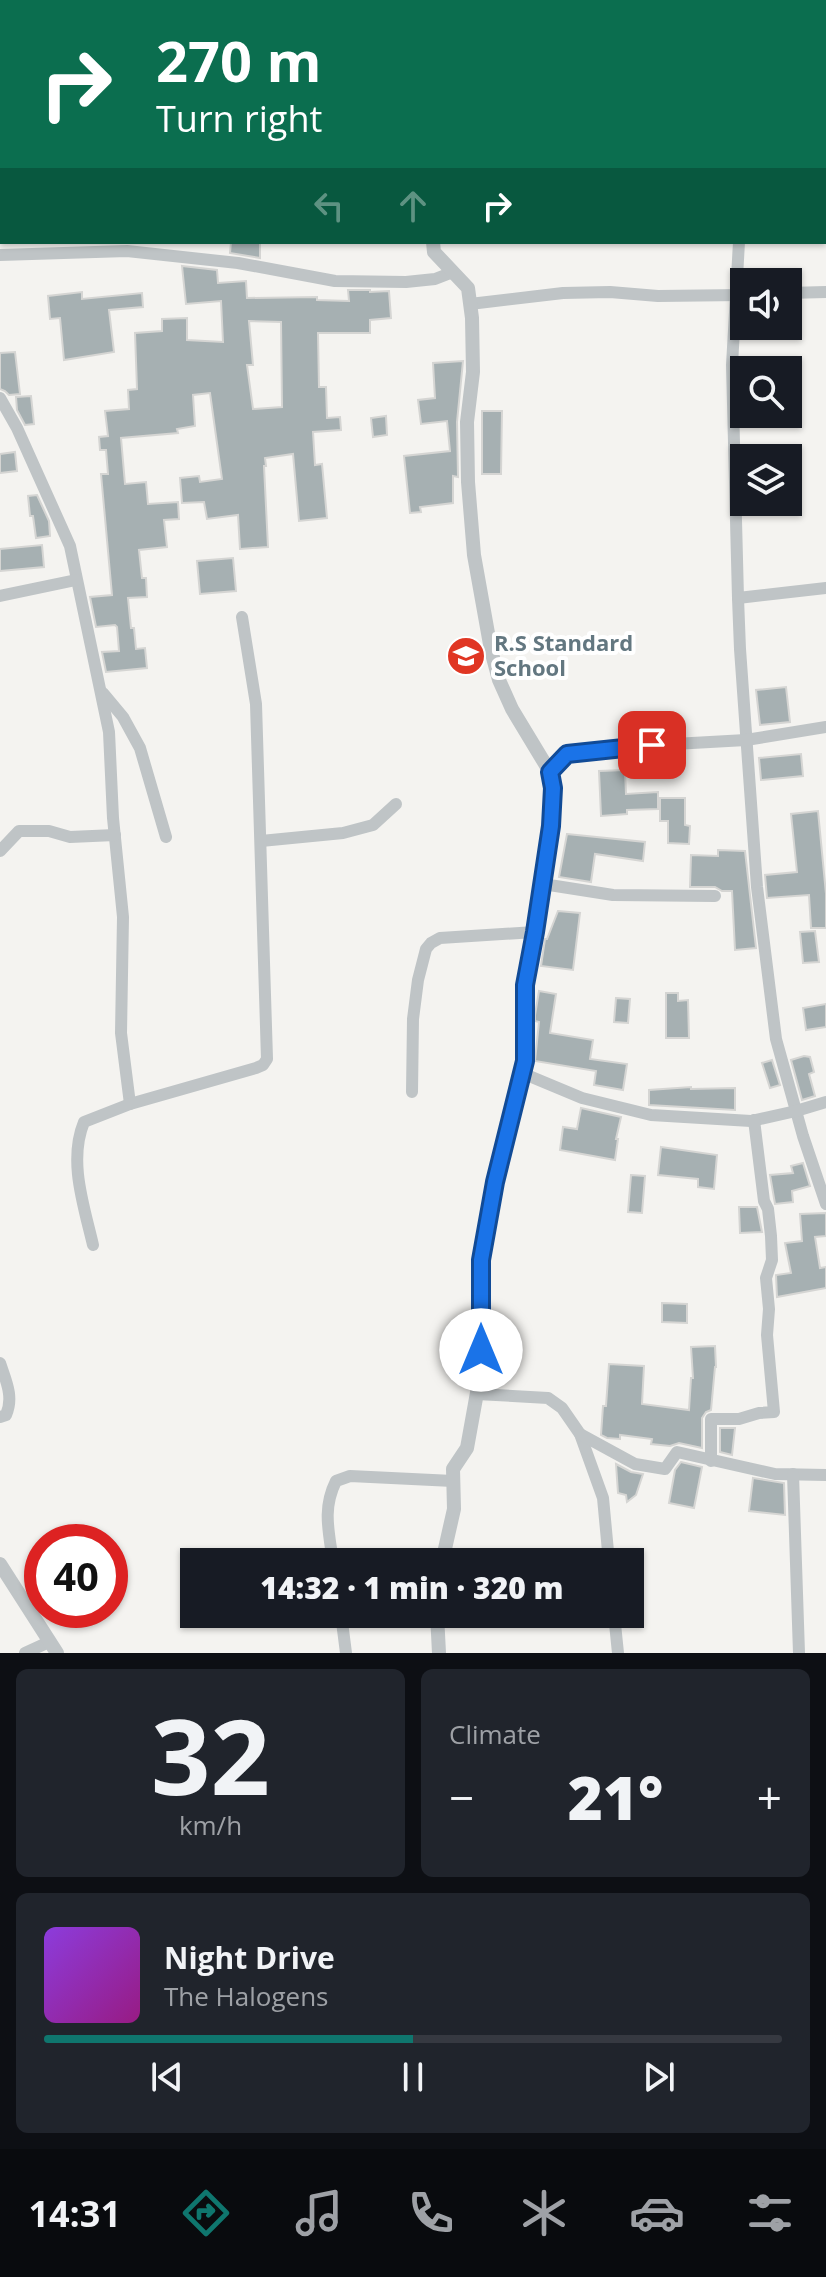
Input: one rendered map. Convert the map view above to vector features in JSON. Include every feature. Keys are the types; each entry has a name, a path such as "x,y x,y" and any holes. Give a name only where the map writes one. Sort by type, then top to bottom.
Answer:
{"street":[{"path":"433,244 434,252 468,288 473,372 467,422 468,482 474,555 483,611 499,680 512,709 550,772 553,799 543,884 525,985 526,1046 522,1073 483,1240 480,1376 467,1448 453,1469 454,1509 445,1548"},
{"path":"739,244 739,268"},
{"path":"0,255 127,251 238,263 335,281 406,282 435,279 453,272"},
{"path":"802,293 826,292"},
{"path":"470,304 563,293 730,295"},
{"path":"735,340 732,365 738,598 757,887 776,1039 826,1204"},
{"path":"0,398 17,428 70,546 109,732 123,917 121,1033 130,1104"},
{"path":"0,596 76,580"},
{"path":"738,598 826,588"},
{"path":"93,1245 78,1175 84,1122 130,1104 256,1068 267,1059 256,704 242,617"},
{"path":"101,691 123,717 140,748 166,837"},
{"path":"550,772 567,754 620,747 746,740 826,727"},
{"path":"261,841 343,833 373,825 396,804"},
{"path":"0,851 19,831 49,831 70,837 115,835"},
{"path":"543,884 613,895 715,896"},
{"path":"412,1092 413,1019 426,949 440,938 535,932"},
{"path":"522,1073 582,1098 651,1115 754,1120 826,1102"},
{"path":"711,1461 711,1419 739,1419 774,1412 766,1278 772,1260 771,1236 754,1120"},
{"path":"0,1363 11,1405 6,1415 0,1417"},
{"path":"477,1394 548,1398 562,1408 580,1434 603,1498 608,1548"},
{"path":"580,1434 635,1464 665,1469 677,1452 775,1474 826,1475"},
{"path":"793,1474 799,1653"},
{"path":"331,1548 326,1512 336,1481 350,1476 453,1481"},
{"path":"0,1564 53,1648 25,1653"},
{"path":"343,1628 346,1653"},
{"path":"438,1628 439,1653"},
{"path":"615,1628 618,1653"}],"building":[{"path":"231,244 260,244 260,258 230,253"},
{"path":"182,266 217,270 218,283 246,281 247,298 317,297 317,300 349,301 348,290 389,291 391,318 370,320 370,333 318,333 319,387 326,387 327,418 340,417 341,430 313,432 315,465 322,464 327,518 299,521 293,454 265,458 268,547 240,549 238,515 207,519 204,502 182,503 180,478 199,476 200,482 222,479 210,393 193,395 195,426 177,429 178,433 121,438 125,484 146,482 148,504 178,502 179,519 164,520 167,547 139,550 147,597 128,598 136,649 145,648 147,668 106,672 102,652 119,651 117,627 96,627 90,597 112,595 101,474 108,474 106,450 100,450 99,437 108,436 105,411 129,409 128,390 137,389 135,333 162,331 162,319 187,318 187,340 223,342 221,301 186,304","holes":["249,321 281,322 282,407 253,409 247,365 253,365"]},
{"path":"82,292 82,299 142,293 143,307 109,310 114,352 64,360 60,318 50,319 48,296"},
{"path":"15,352 20,394 9,395 0,389 0,353"},
{"path":"463,361 457,422 458,477 453,476 453,503 420,507 421,512 410,513 404,456 450,451 447,421 421,424 418,400 435,398 433,363"},
{"path":"31,396 34,424 25,425 17,410 16,397"},
{"path":"482,411 502,411 501,474 482,474"},
{"path":"386,416 387,435 373,437 371,418"},
{"path":"15,452 17,471 0,473 0,454"},
{"path":"37,495 49,521 50,536 36,538 28,496"},
{"path":"42,545 44,567 0,571 0,549"},
{"path":"233,558 236,591 200,594 197,561"},
{"path":"786,687 790,722 760,725 756,690"},
{"path":"801,754 803,776 761,780 759,758"},
{"path":"625,770 626,794 658,792 658,809 627,810 627,814 601,816 599,771"},
{"path":"660,798 685,798 685,825 690,826 689,844 668,843 668,821 660,821"},
{"path":"818,811 826,928 811,928 809,895 767,898 765,875 797,872 791,814"},
{"path":"567,834 645,842 643,861 595,854 591,882 559,877"},
{"path":"718,850 745,851 756,948 735,950 732,891 690,887 691,855 718,856"},
{"path":"558,911 580,913 573,970 541,966 545,939"},
{"path":"815,931 819,962 803,963 800,932"},
{"path":"539,991 556,994 550,1033 593,1040 590,1059 627,1064 623,1090 594,1085 596,1071 535,1061 539,1022 535,1021 535,1015"},
{"path":"666,993 678,993 678,1001 688,1000 689,1038 666,1038"},
{"path":"616,998 630,999 628,1023 614,1022"},
{"path":"826,1004 826,1027 806,1030 803,1008"},
{"path":"810,1057 814,1072 809,1074 815,1096 802,1100 791,1060"},
{"path":"772,1060 780,1085 770,1088 762,1063"},
{"path":"735,1088 735,1110 649,1105 649,1090"},
{"path":"581,1108 621,1117 615,1160 560,1150 563,1127 577,1129"},
{"path":"661,1147 717,1155 714,1189 698,1187 698,1179 658,1175"},
{"path":"803,1163 810,1186 792,1191 793,1202 775,1204 770,1175 793,1173 791,1166"},
{"path":"631,1175 645,1176 642,1213 628,1212"},
{"path":"739,1207 757,1207 762,1232 740,1233"},
{"path":"826,1213 826,1236 815,1237 820,1268 826,1267 826,1288 777,1297 776,1275 791,1273 785,1243 802,1241 800,1214"},
{"path":"662,1303 687,1304 687,1323 662,1322"},
{"path":"715,1346 711,1410 702,1418 702,1448 679,1443 670,1446 651,1444 652,1439 620,1435 620,1439 607,1438 601,1435 609,1364 644,1366 642,1404 689,1410 693,1378 691,1347"},
{"path":"720,1428 735,1428 732,1455 720,1452"},
{"path":"681,1462 702,1467 694,1508 669,1503 675,1470"},
{"path":"616,1464 643,1474 636,1495 627,1502 626,1495 618,1493"},
{"path":"753,1478 784,1483 785,1515 749,1511"}],"place":[{"name":"R.S Standard School","path":"466,656"}],"route":[{"path":"481,1350 483,1240 525,1061 525,985 551,826 553,788 550,772 567,754 652,745"}]}
